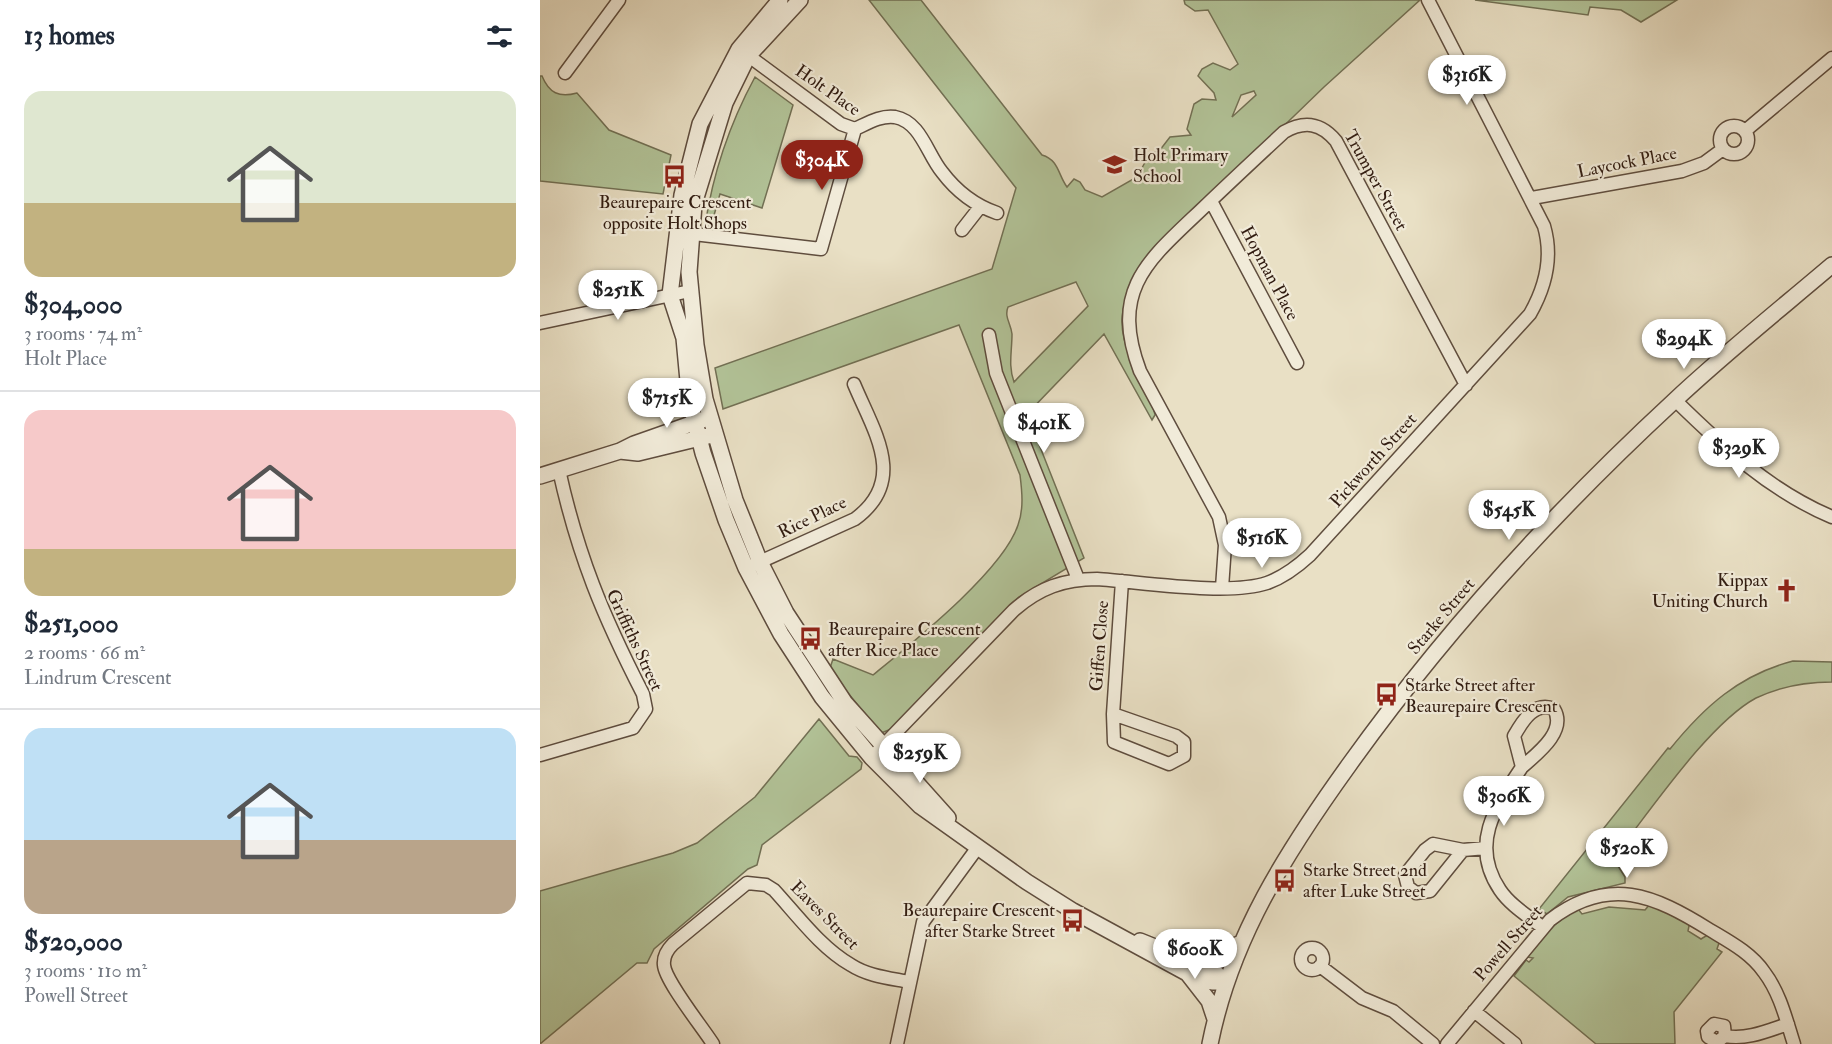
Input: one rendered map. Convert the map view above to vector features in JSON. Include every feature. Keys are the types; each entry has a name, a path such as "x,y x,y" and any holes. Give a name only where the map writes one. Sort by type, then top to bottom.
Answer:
{"street":[{"path":"565,73 619,0"},
{"path":"780,0 744,52 718,122 684,232 670,295 684,338 690,402 726,520 792,622 840,708 920,806 1027,882 1073,911 1124,936 1187,972 1212,982 1226,982"},
{"path":"744,52 800,0"},
{"name":"Pickworth Street","path":"877,752 1026,600 1051,586 1077,579 1222,588 1261,585 1284,576 1298,566 1525,319 1542,292 1548,261 1548,241 1532,198 1428,0"},
{"name":"Holt Place","path":"684,232 821,249 855,129 842,124 744,52"},
{"name":"Laycock Place","path":"1745,131 1832,58"},
{"path":"855,129 886,117 910,123 942,173 966,197 980,207 997,213"},
{"name":"Trumper Street","path":"1222,588 1224,531 1140,371 1131,347 1129,324 1134,290 1148,261 1284,132 1296,125 1311,123 1326,129 1336,141 1466,385"},
{"name":"Laycock Place","path":"1735,126 1745,131 1748,141 1743,151 1733,154 1723,149 1720,139 1725,129 1735,126"},
{"name":"Laycock Place","path":"1532,198 1682,171 1704,163 1723,149"},
{"name":"Hopman Place","path":"1211,201 1297,363"},
{"path":"962,230 980,207"},
{"path":"684,232 696,345 711,418 753,565"},
{"name":"Starke Street","path":"1210,1044 1215,1019 1239,944 1274,876 1382,719 1515,559 1604,467 1733,348 1832,266"},
{"path":"540,323 690,291"},
{"path":"989,335 996,373 1077,579"},
{"name":"Rice Place","path":"753,565 855,519 869,508 880,494 885,474 882,453 854,384"},
{"path":"1675,400 1730,453 1761,477 1832,517"},
{"path":"540,476 620,451 633,444 711,418"},
{"path":"620,451 638,453 715,435"},
{"name":"Griffiths Street","path":"540,755 633,728 644,716 646,709 643,694 617,644 586,571 572,529 559,470"},
{"name":"Giffen Close","path":"1113,714 1176,736 1184,742 1184,756 1169,764 1119,746 1112,736 1113,714 1122,581"},
{"path":"1522,767 1514,736 1538,707 1544,705 1554,709 1559,716 1559,725 1536,754 1522,767 1493,811 1487,829 1486,848 1490,871 1501,891 1542,927"},
{"path":"1463,850 1430,891 1416,893 1408,887 1406,875 1428,846 1440,844 1463,850 1486,848"},
{"path":"897,1044 923,922 978,847"},
{"name":"Eaves Street","path":"713,1044 669,977 664,962 666,952 747,883 766,885 774,890 826,946 852,966 881,977 909,982"},
{"name":"Powell Street","path":"1447,1044 1542,927 1568,907 1600,896 1627,894 1661,902 1752,958 1772,982 1794,1044"},
{"path":"1124,936 1179,955 1212,970 1226,982"},
{"path":"1179,955 1218,953 1239,944"},
{"path":"1320,966 1362,998 1393,1011 1433,1044"},
{"path":"1187,972 1209,1001 1215,1019"},
{"path":"1474,1011 1515,1044"},
{"path":"1725,1036 1738,1038 1751,1036 1788,1024"}],"green space":[{"path":"869,0 921,0 1042,155 1052,160 1067,187 1074,179 1080,182 1085,190 1102,197 1137,177 1149,155 1160,150 1170,137 1191,135 1187,129 1194,104 1202,99 1216,100 1214,93 1198,76 1202,69 1213,63 1230,70 1238,64 1208,10 1195,11 1185,4 1184,0 1420,0 1324,87 1141,264 1124,305 1122,327 1128,353 1152,402 1155,415 1152,420 1104,334 1027,414 1084,558 1019,597 894,728 881,733 838,681 830,668 833,659 873,675 932,626 976,584 1009,543 1021,513 1020,475 959,325 723,409 715,368 992,269 1016,188","holes":["1254,91 1256,95 1232,117 1241,95","1076,282 1088,306 1014,382 1011,370 1012,334 1007,317 1008,307"]},
{"path":"1475,0 1677,0 1641,22 1621,10 1590,7 1588,15"},
{"path":"540,76 555,93 565,95 577,93 609,130 671,155 663,194 540,181"},
{"path":"755,77 793,105 762,208 720,194 711,226 705,226 723,149 737,113"},
{"path":"1793,661 1832,662 1832,682 1783,688 1756,698 1738,710 1699,748 1613,858 1625,877 1625,883 1568,897 1547,914 1539,909 1668,748 1670,749 1710,706 1739,684 1774,667"},
{"path":"819,719 849,756 857,757 862,763 861,769 762,845 757,865 748,869 654,949 647,963 637,963 540,1044 540,891 673,853 697,843 755,797"},
{"path":"1651,903 1690,921 1688,931 1701,939 1709,934 1720,940 1717,949 1722,952 1674,1012 1675,1044 1596,1044 1514,976 1526,960 1529,962 1533,958 1527,957 1543,936 1563,918 1578,909 1582,914 1609,907 1645,910"}],"place":[{"name":"Holt Primary School","path":"1115,165"},
{"name":"Beaurepaire Crescent opposite Holt Shops","path":"675,176"},
{"name":"Kippax Uniting Church","path":"1786,590"},
{"name":"Beaurepaire Crescent after Rice Place","path":"810,639"},
{"name":"Starke Street after Beaurepaire Crescent","path":"1387,695"},
{"name":"Starke Street 2nd after Luke Street","path":"1285,880"},
{"name":"Beaurepaire Crescent after Starke Street","path":"1073,920"}]}
